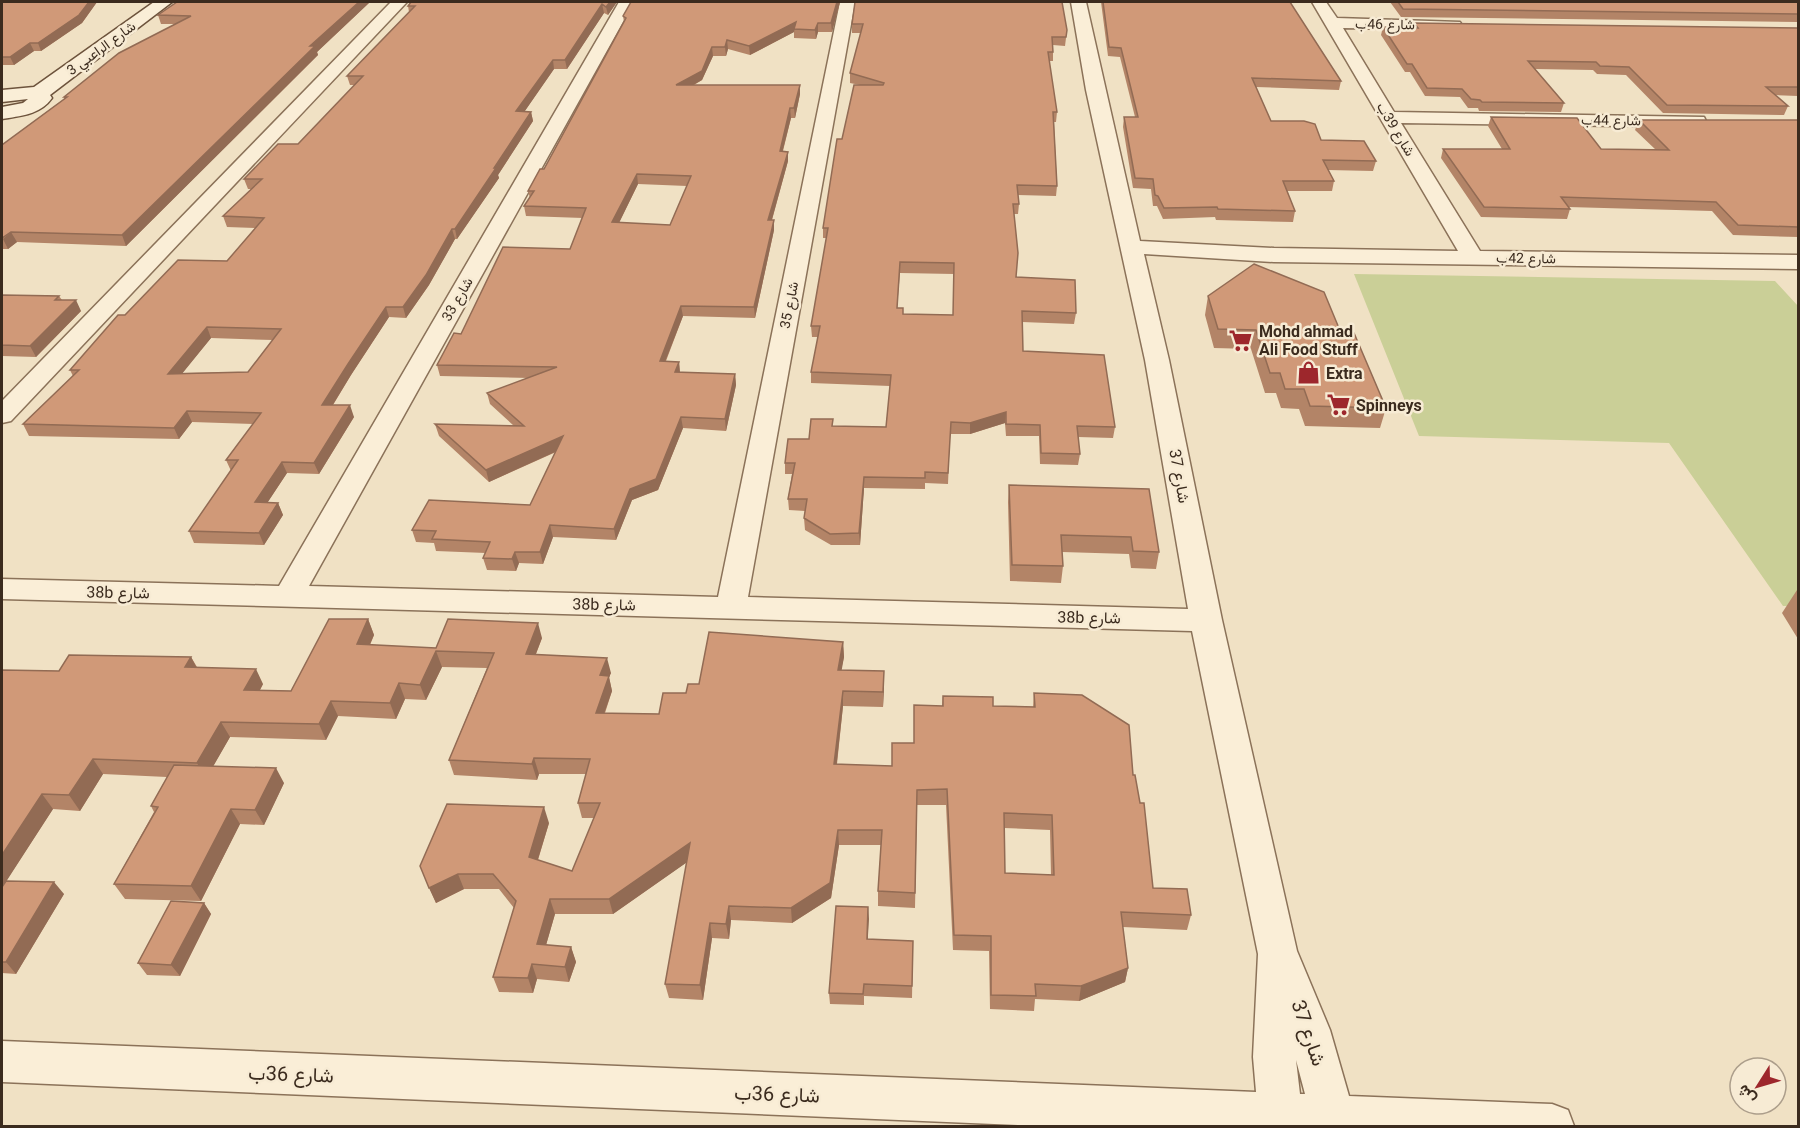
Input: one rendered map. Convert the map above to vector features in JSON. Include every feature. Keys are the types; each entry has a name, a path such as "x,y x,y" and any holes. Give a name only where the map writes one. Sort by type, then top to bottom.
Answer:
{"street":[{"name":"شارع الراعبي 3","path":"6,103 144,2"},
{"name":"شارع الراعبي 3","path":"6,103 39,103 42,98 38,94 164,2"},
{"path":"2,415 399,2"},
{"name":"شارع 33","path":"288,596 626,2"},
{"name":"شارع 35","path":"731,608 847,2"},
{"name":"شارع 37","path":"1078,2 1095,90 1171,427 1206,620 1277,951 1310,1030 1333,1117"},
{"name":"شارع 39ب","path":"1319,2 1473,257"},
{"name":"شارع 46ب","path":"1332,23 1474,25"},
{"name":"شارع 44ب","path":"1388,117 1716,121"},
{"name":"شارع 42ب","path":"1132,247 1254,255 1798,262"},
{"name":"شارع 42ب","path":"1138,275 1172,261 1254,255"},
{"name":"38b شارع","path":"2,589 1206,620"},
{"name":"شارع 37","path":"1277,951 1274,1057 1280,1115"},
{"name":"شارع 36ب","path":"2,1062 1552,1126"}],"green space":[{"path":"1354,274 1775,281 1798,306 1798,606 1783,606 1669,443 1419,436"}],"building":[{"path":"2,2 89,2 79,15 38,43 30,43 10,57 2,57"},
{"path":"177,2 359,2 310,46 315,46 122,235 11,232 2,238 2,145 67,97 64,97 119,53 191,16 158,15"},
{"path":"411,2 610,2 606,7 602,4 565,60 553,60 516,111 531,112 455,229 452,229 426,275 403,307 386,307 348,364 322,405 350,405 314,463 282,462 255,502 278,503 259,533 189,531 238,460 226,460 261,413 187,411 174,428 23,424 79,370 70,370 118,315 125,315 178,260 227,261 264,218 223,216 262,179 244,179 278,144 298,144 363,76 347,76 415,6 408,6","holes":["207,327 281,329 248,372 168,374"]},
{"path":"631,2 837,2 831,23 818,23 815,30 794,29 796,22 749,46 727,40 725,47 712,47 702,71 676,85 800,85 794,108 790,108 780,151 788,152 768,220 774,220 754,307 681,306 660,361 679,362 675,372 735,374 725,419 681,417 656,479 630,489 614,529 550,525 540,552 515,552 512,559 483,558 490,542 432,539 436,531 412,530 429,500 530,505 563,436 486,470 435,424 524,426 487,393 557,367 437,365 454,333 461,334 503,247 570,249 586,208 524,206 534,191 528,191 540,169 544,169 626,18 623,16","holes":["637,174 691,176 670,225 612,222"]},
{"path":"855,2 1062,2 1066,37 1052,37 1053,52 1048,52 1057,112 1053,112 1057,186 1017,185 1019,204 1013,204 1018,253 1016,277 1075,280 1076,313 1022,311 1023,351 1104,355 1115,427 1077,426 1080,454 1041,453 1040,425 1006,424 1006,412 970,423 951,422 948,473 925,472 925,478 864,477 859,533 830,534 804,518 807,499 788,499 795,463 785,463 788,439 809,439 811,419 833,419 832,426 886,427 891,375 811,372 820,326 811,326 828,228 823,228 837,139 842,139 854,85 883,85 884,83 850,73 863,24 852,24","holes":["900,262 954,263 953,315 903,314 903,308 897,308"]},
{"path":"1103,2 1290,2 1341,81 1252,78 1271,121 1304,121 1315,124 1321,140 1364,141 1376,161 1323,160 1334,181 1283,181 1295,211 1218,209 1217,207 1164,208 1158,196 1155,195 1153,179 1135,178 1124,117 1138,117 1121,48 1109,47"},
{"path":"1398,2 1798,2 1798,14 1403,9"},
{"path":"1414,23 1798,28 1798,87 1766,87 1788,106 1667,105 1629,67 1600,66 1596,62 1528,61 1564,103 1482,102 1471,99 1462,89 1427,88 1412,64 1407,64 1383,27 1418,28"},
{"path":"1491,117 1577,118 1601,149 1669,150 1639,120 1798,120 1798,227 1738,225 1716,202 1561,197 1570,209 1484,207 1443,149 1510,149"},
{"path":"1254,264 1324,292 1341,333 1354,333 1386,408 1310,406 1304,389 1285,389 1280,373 1270,373 1256,330 1218,329 1208,296"},
{"path":"2,295 59,296 55,300 76,300 30,346 2,345"},
{"path":"1009,485 1149,489 1159,552 1133,551 1131,537 1061,535 1063,566 1012,565"},
{"path":"329,619 368,619 357,644 436,648 448,619 538,623 526,654 607,658 600,675 609,676 596,713 659,714 663,693 686,693 688,684 699,684 709,632 843,642 838,670 884,671 883,692 843,691 834,764 892,766 892,743 914,743 914,705 943,706 943,696 993,697 993,706 1035,707 1034,693 1082,695 1129,725 1133,775 1135,775 1140,803 1144,803 1153,888 1187,889 1191,915 1121,912 1128,968 1081,986 1035,984 1036,996 991,995 991,936 954,935 947,789 917,790 915,893 878,891 882,830 838,830 830,883 791,908 729,906 726,924 710,923 700,985 665,984 690,843 609,899 550,899 537,944 571,947 565,967 532,964 528,978 493,977 516,901 493,874 458,874 429,888 420,866 447,804 544,807 529,857 572,871 600,803 578,803 590,759 534,758 532,764 449,760 494,653 436,651 420,685 399,683 390,703 331,701 319,724 221,722 197,763 93,759 69,795 42,794 2,855 2,670 59,671 69,655 191,657 185,667 256,669 244,690 291,691","holes":["1004,813 1052,815 1054,875 1005,873"]},
{"path":"174,765 276,768 255,810 231,809 191,886 114,884 158,807 151,806"},
{"path":"6,881 54,882 6,962 2,962 2,887"},
{"path":"171,901 204,903 171,965 138,963"},
{"path":"836,906 868,907 867,939 913,941 912,986 864,984 863,994 829,993"}],"place":[{"name":"Mohd ahmad Ali Food Stuff","path":"1241,340"},
{"name":"Extra","path":"1308,373"},
{"name":"Spinneys","path":"1338,405"}]}
